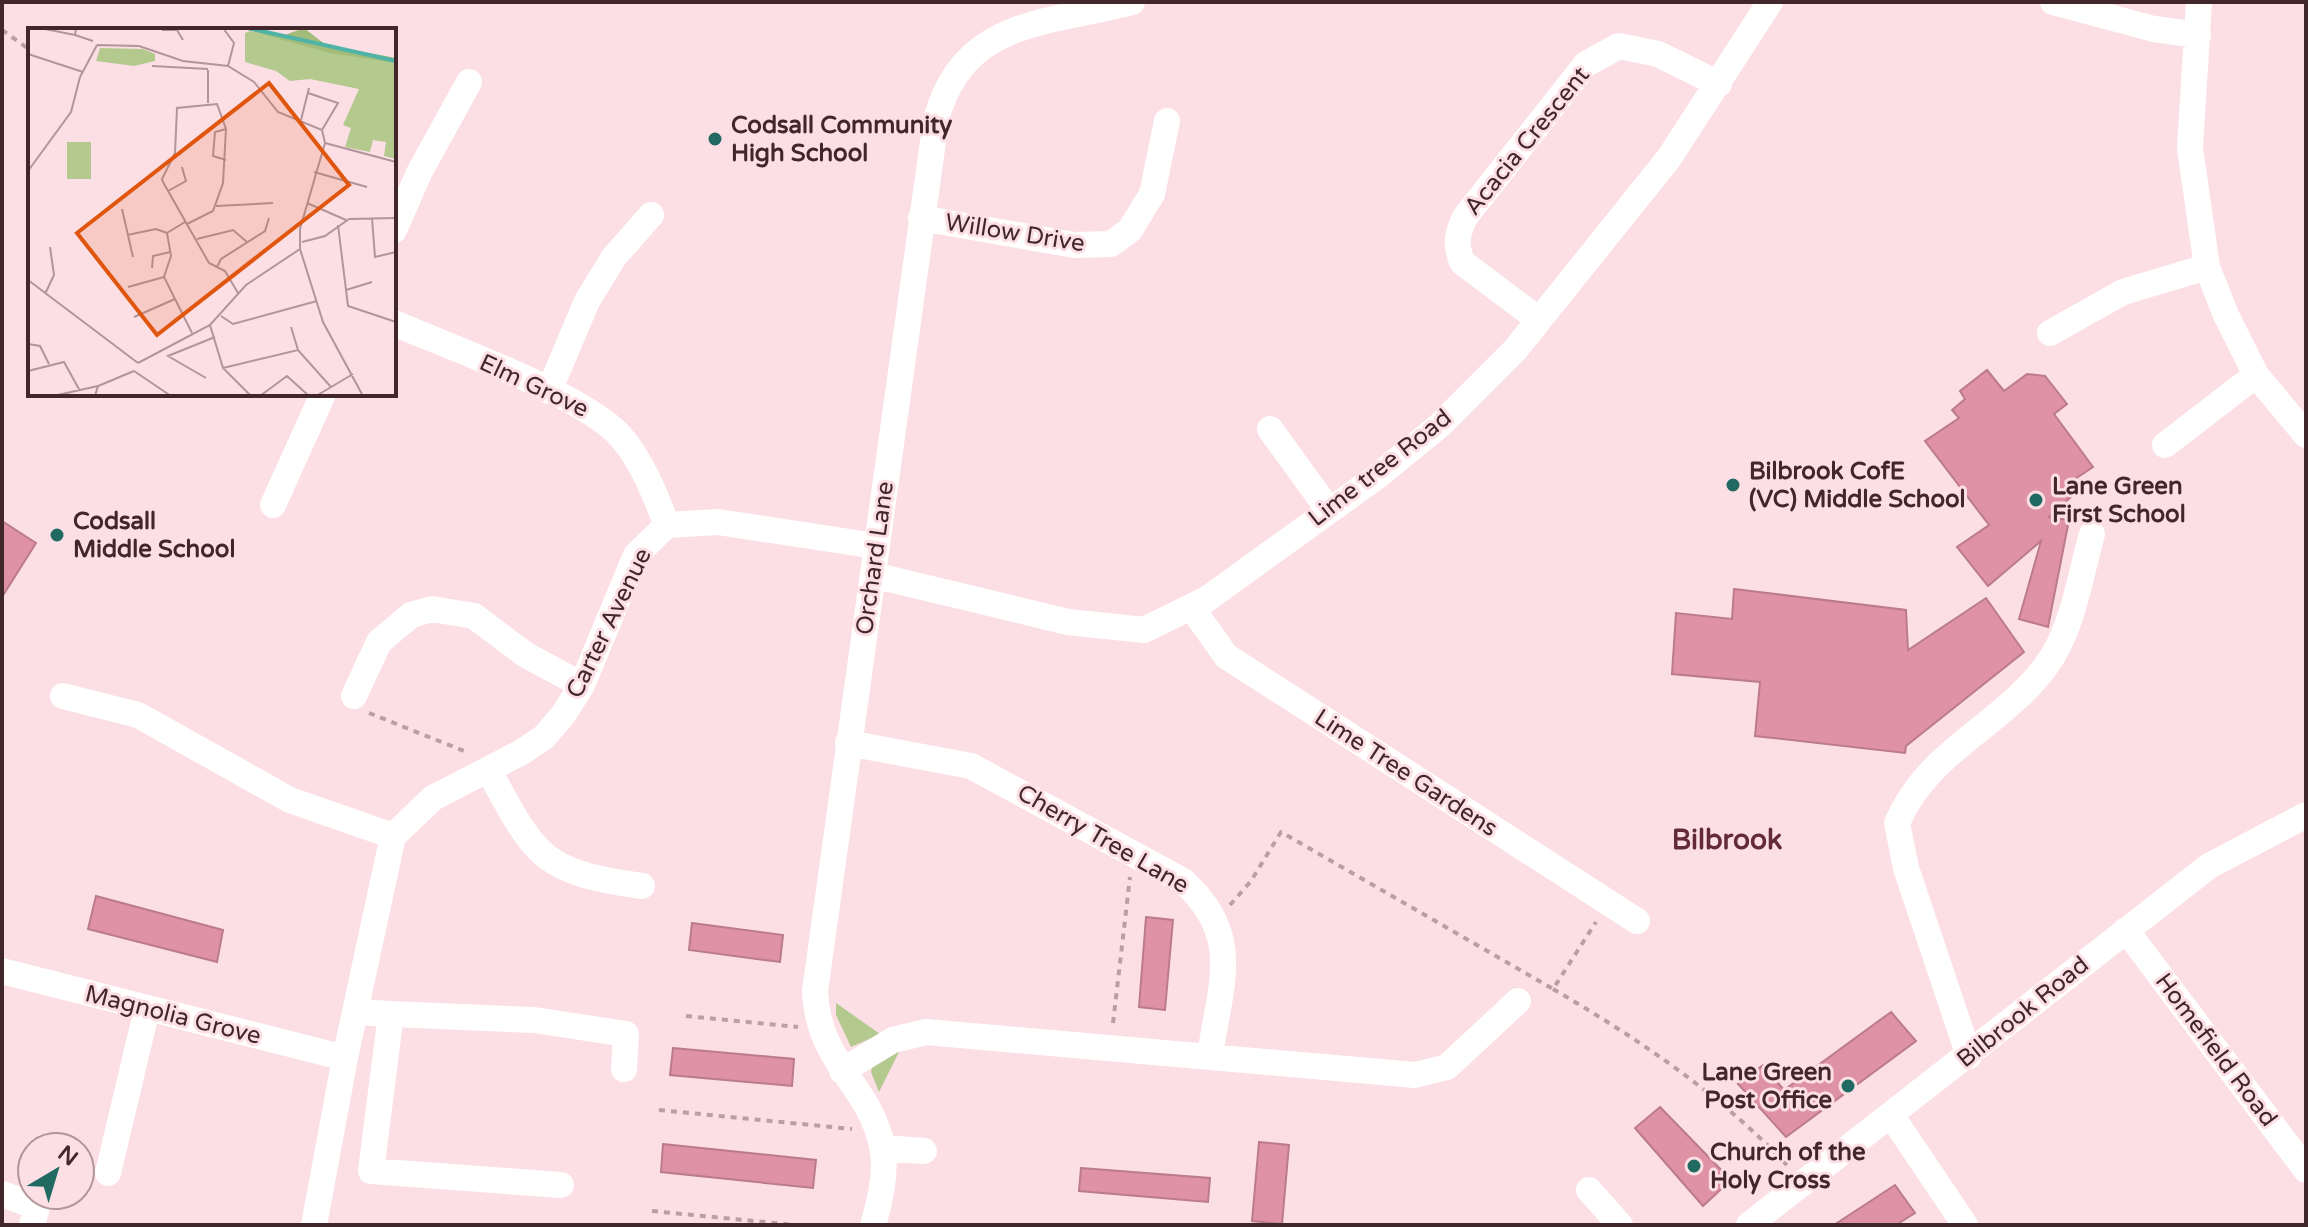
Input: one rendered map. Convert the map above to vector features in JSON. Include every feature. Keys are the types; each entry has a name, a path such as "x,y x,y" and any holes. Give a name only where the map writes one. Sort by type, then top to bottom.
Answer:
{"street":[{"name":"Orchard Lane","path":"873,1225 882,1182 883,1148 865,1103 824,1040 816,1017 815,991 938,109 947,90 975,55 998,36 1025,24 1132,2"},
{"name":"Lime tree Road","path":"873,575 1068,622 1144,630 1192,608 1379,475 1440,425 1539,320 1669,158 1770,2"},
{"path":"2053,2 2154,29 2198,35"},
{"path":"2199,2 2190,148 2207,267 2226,315 2256,375 2306,435"},
{"name":"Acacia Crescent","path":"1539,320 1462,262 1456,247 1457,233 1465,217 1586,64 1619,46 1658,54 1719,84"},
{"path":"396,225 419,173 469,82"},
{"name":"Willow Drive","path":"921,218 1074,245 1111,244 1130,230 1152,194 1167,121"},
{"path":"549,391 587,301 614,257 651,215"},
{"path":"2050,333 2123,292 2207,267"},
{"name":"Elm Grove","path":"396,324 589,411 624,440 647,477 667,525"},
{"path":"2165,445 2256,375"},
{"path":"273,505 322,396"},
{"path":"1270,429 1328,509"},
{"name":"Carter Avenue","path":"393,836 433,798 489,771 544,737 582,685 636,555 667,525 718,522 876,546"},
{"path":"1969,1056 1906,868 1897,823 1921,779 2013,701 2047,665 2062,636 2092,534"},
{"name":"Lime Tree Gardens","path":"1192,608 1226,656 1637,921"},
{"path":"354,696 379,642 411,615 432,609 453,610 474,616 526,655 582,685"},
{"path":"63,696 138,715 290,800 393,836 345,1058 319,1224"},
{"name":"Cherry Tree Lane","path":"848,743 953,760 991,775 1183,881 1203,900 1216,919 1224,958 1210,1056"},
{"path":"489,771 523,832 550,859 562,868 593,879 642,886"},
{"name":"Bilbrook Road","path":"1749,1225 1969,1056 2126,930 2230,853 2306,815"},
{"name":"Homefield Road","path":"2126,930 2306,1170"},
{"name":"Magnolia Grove","path":"2,971 345,1058"},
{"path":"842,1071 893,1040 926,1032 1415,1075 1447,1067 1518,1001"},
{"path":"108,1173 147,1009"},
{"path":"356,1012 534,1020 626,1034 624,1069"},
{"path":"391,1014 371,1171 561,1185"},
{"path":"1891,1115 1965,1225"},
{"path":"883,1148 924,1151"},
{"path":"1589,1190 1620,1225"},
{"path":"2,1194 37,1207 32,1225"}],"path":[{"path":"2,30 28,49"},
{"path":"354,696 350,705 483,759 489,771"},
{"path":"1216,919 1251,881 1281,832 1622,1029 1689,1078 1770,1147 1803,1182"},
{"path":"1111,1034 1131,867"},
{"path":"1553,989 1608,903"},
{"path":"686,1016 805,1028"},
{"path":"659,1110 862,1130"},
{"path":"652,1211 795,1225"}],"green space":[{"path":"836,1003 880,1034 851,1047 836,1015"},
{"path":"900,1050 879,1092 871,1072 873,1064"}],"building":[{"path":"1987,370 2004,391 2027,374 2045,376 2067,404 2054,414 2093,467 2066,485 2073,495 2049,517 2069,520 2048,627 2019,619 2041,541 1988,586 1957,547 1989,525 1925,441 1959,418 1952,410 1965,399 1960,391"},
{"path":"2,521 36,543 2,597"},
{"path":"1734,589 1906,610 1908,650 1986,598 2024,652 1906,746 1905,753 1755,736 1760,682 1672,674 1676,613 1732,619"},
{"path":"96,896 223,930 217,962 88,929"},
{"path":"1146,917 1173,920 1165,1010 1139,1007"},
{"path":"692,923 783,935 780,962 689,950"},
{"path":"1891,1012 1916,1041 1786,1137 1738,1084 1763,1065 1784,1090"},
{"path":"673,1048 794,1059 792,1086 670,1075"},
{"name":"Church of the Holy Cross","path":"1660,1107 1731,1180 1703,1206 1635,1128"},
{"path":"1259,1142 1289,1145 1282,1224 1252,1221"},
{"path":"663,1144 816,1160 813,1188 661,1172"},
{"path":"1081,1168 1210,1178 1208,1202 1079,1191"},
{"path":"1895,1185 1915,1213 1896,1225 1834,1225"}],"place":[{"name":"Codsall Community High School","path":"715,139"},
{"name":"Bilbrook CofE (VC) Middle School","path":"1733,485"},
{"name":"Lane Green First School","path":"2036,500"},
{"name":"Codsall Middle School","path":"57,535"},
{"name":"Lane Green Post Office","path":"1848,1086"},
{"name":"Church of the Holy Cross","path":"1694,1166"}],"district":[{"name":"Bilbrook","path":"1727,840"}]}
